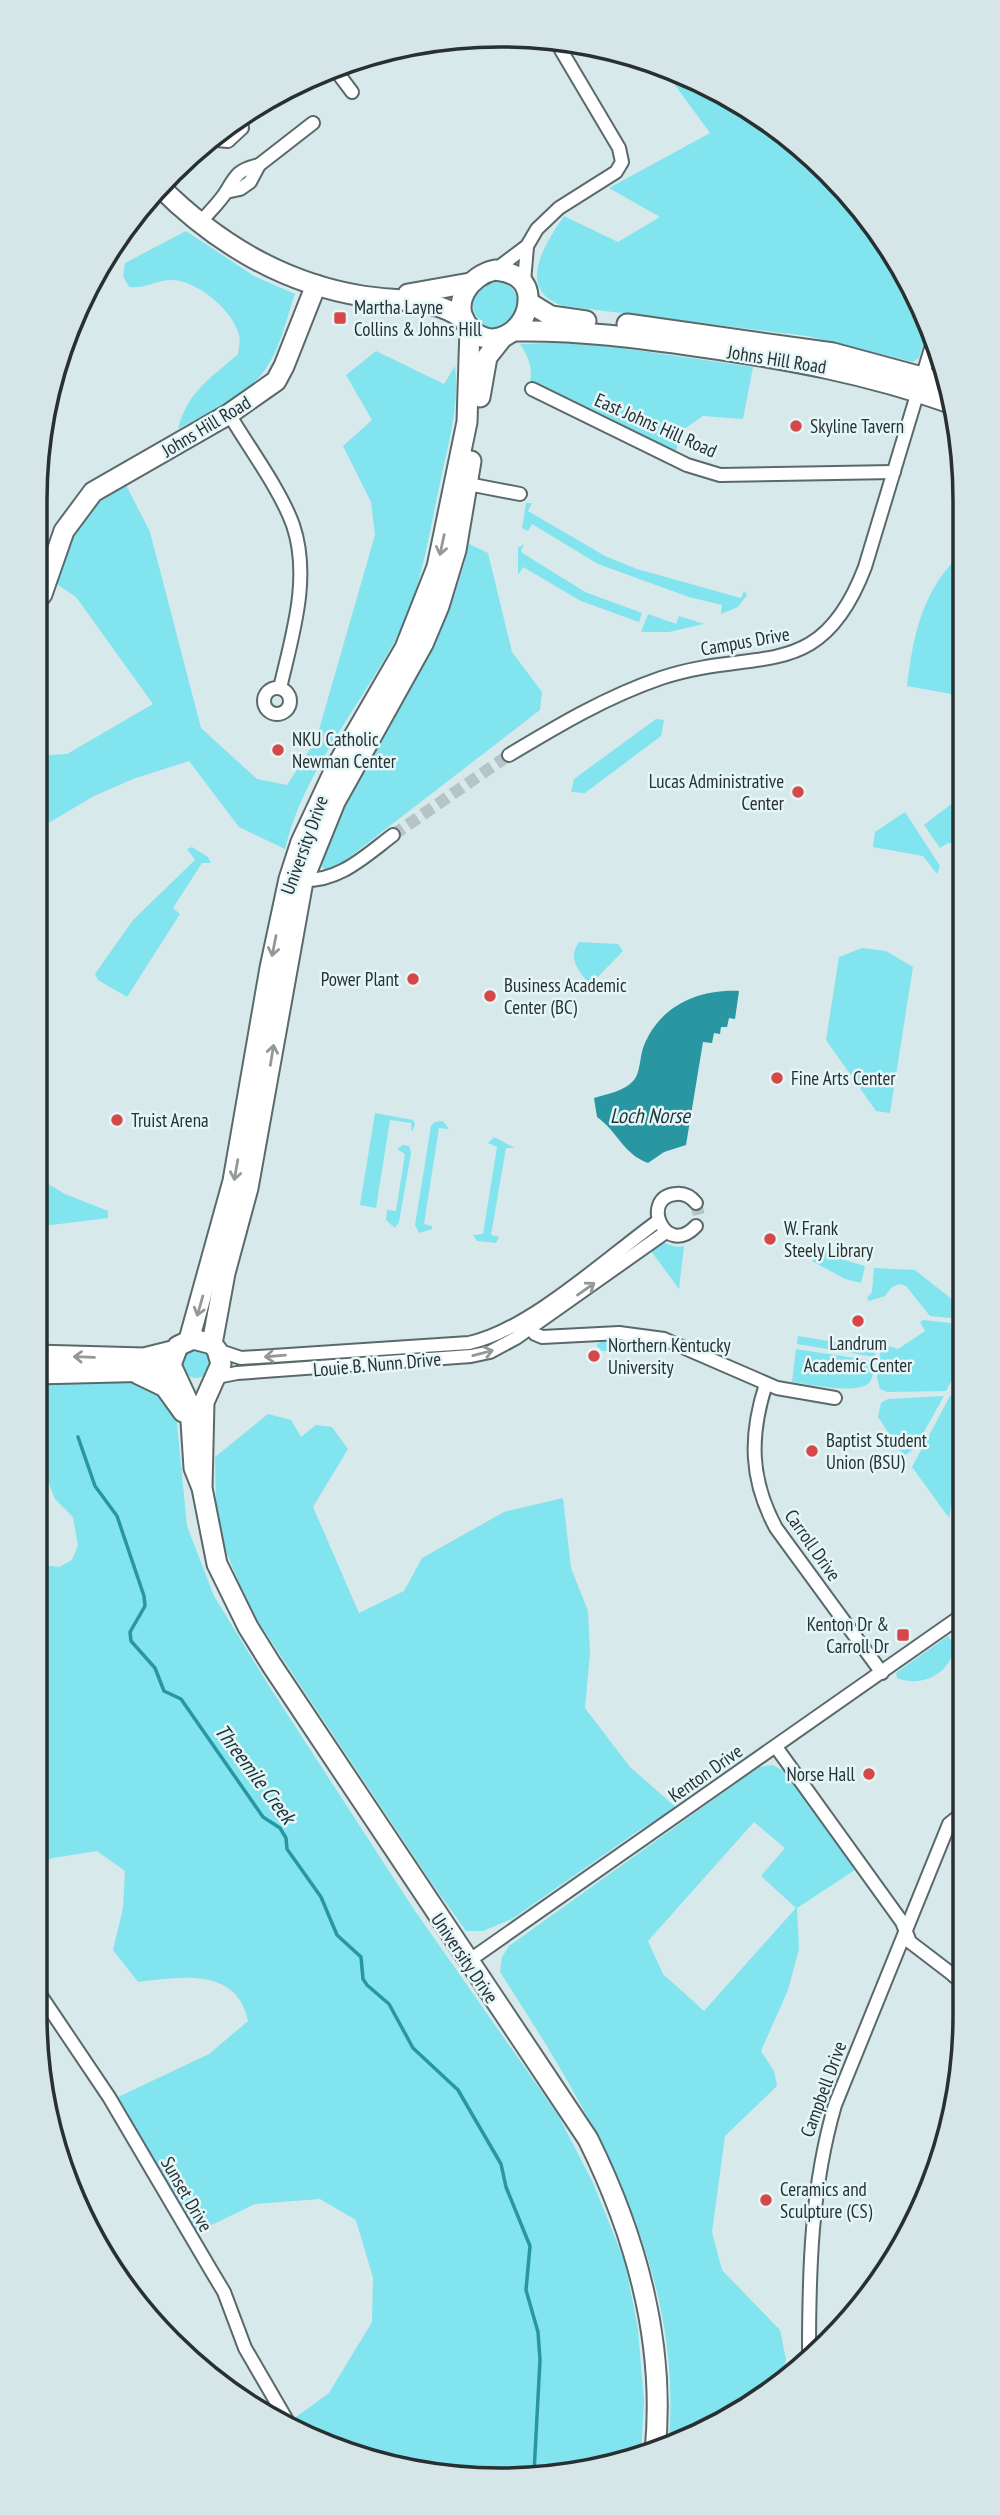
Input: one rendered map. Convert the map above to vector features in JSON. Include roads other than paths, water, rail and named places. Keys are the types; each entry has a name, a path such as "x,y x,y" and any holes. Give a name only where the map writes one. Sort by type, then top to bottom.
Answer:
{"main road":[{"path":"167,193 200,223 256,260 316,285 386,298 430,302 485,336 509,334 528,302 524,282 516,275 495,270 480,275 470,283 463,297 467,323"},
{"path":"386,298 470,283"},
{"name":"Johns Hill Road","path":"47,580 64,531 93,492 229,414 276,381 316,285"},
{"name":"Johns Hill Road","path":"528,302 551,316 570,320 776,343 856,358 921,384 940,397"},
{"name":"University Drive","path":"467,323 467,422 437,567 428,597 405,648 322,794 270,968 233,1181 182,1345 172,1361 176,1377 190,1406 194,1468 202,1488 217,1564 248,1627 467,1962 588,2139 625,2221 642,2277 654,2353 655,2440"},
{"name":"Johns Hill Road","path":"509,334 602,334 758,355 921,384 937,383"},
{"name":"University Drive","path":"202,1488 205,1467 202,1423 221,1364 214,1347 225,1273 248,1188 296,880 335,802 423,644 439,606 456,550 486,357 509,334"},
{"path":"47,1355 144,1358 198,1339 214,1347"},
{"path":"47,1374 133,1372 176,1377 194,1388 214,1380"},
{"path":"133,1372 165,1387 176,1399 192,1429"}],"street":[{"path":"495,270 527,246 537,229 559,208 616,172 622,162 619,148 562,51"},
{"path":"340,77 352,92"},
{"path":"200,223 226,192 230,181 244,169 259,165 313,123"},
{"path":"224,141 228,141 241,129"},
{"path":"524,282 527,246"},
{"name":"Campus Drive","path":"509,755 597,702 684,671 799,652 838,620 857,589 929,355"},
{"name":"East Johns Hill Road","path":"532,389 687,465 715,473 741,477 877,470 894,472"},
{"path":"229,414 285,510 299,551 301,581 298,612 280,688"},
{"path":"468,484 520,494"},
{"path":"296,880 324,881 346,870 393,835"},
{"path":"696,1203 685,1195 671,1195 658,1208 662,1226 684,1235 696,1226"},
{"name":"Louie B. Nunn Drive","path":"214,1380 237,1373 471,1356 490,1352 662,1226"},
{"path":"527,1323 542,1337 619,1333 664,1339 694,1349 766,1384 835,1398"},
{"name":"Louie B. Nunn Drive","path":"214,1347 241,1359 469,1343 492,1338 527,1323"},
{"name":"Carroll Drive","path":"766,1384 753,1438 755,1475 764,1506 776,1528 881,1673"},
{"name":"Kenton Drive","path":"467,1962 953,1622"},
{"path":"776,1746 905,1929 910,1942 953,1975"},
{"name":"Campbell Drive","path":"809,2345 813,2213 821,2153 835,2105 905,1929 949,1824 953,1821"},
{"name":"Sunset Drive","path":"47,2005 105,2090 224,2292 245,2348 282,2411"}],"water":[{"name":"Loch Norse","path":"739,991 735,1019 729,1018 727,1027 721,1027 720,1034 714,1033 712,1043 703,1042 686,1145 664,1152 648,1163 639,1159 597,1117 594,1098 621,1089 634,1080 650,1034 669,1011 694,997 708,993"}],"waterway":[{"name":"Threemile Creek","path":"78,1437 95,1486 117,1516 144,1596 145,1606 130,1632 131,1641 155,1668 164,1691 181,1699 263,1817 280,1828 286,1838 287,1849 321,1897 337,1935 361,1957 363,1979 389,2004 413,2048 458,2090 501,2164 506,2187 530,2246 526,2290 538,2332 540,2360 534,2467"}],"tunnel":[{"path":"393,835 509,755"},
{"path":"696,1203 699,1216 696,1226"}],"place":[{"name":"Martha Layne Collins & Johns Hill","path":"340,318"},
{"name":"Skyline Tavern","path":"796,426"},
{"name":"NKU Catholic Newman Center","path":"278,750"},
{"name":"Lucas Administrative Center","path":"798,792"},
{"name":"Power Plant","path":"413,979"},
{"name":"Business Academic Center (BC)","path":"490,996"},
{"name":"Fine Arts Center","path":"777,1078"},
{"name":"Truist Arena","path":"117,1120"},
{"name":"W. Frank Steely Library","path":"770,1239"},
{"name":"Landrum Academic Center","path":"858,1321"},
{"name":"Northern Kentucky University","path":"594,1356"},
{"name":"Baptist Student Union (BSU)","path":"812,1451"},
{"name":"Kenton Dr & Carroll Dr","path":"903,1635"},
{"name":"Norse Hall","path":"869,1774"},
{"name":"Ceramics and Sculpture (CS)","path":"766,2200"}]}
